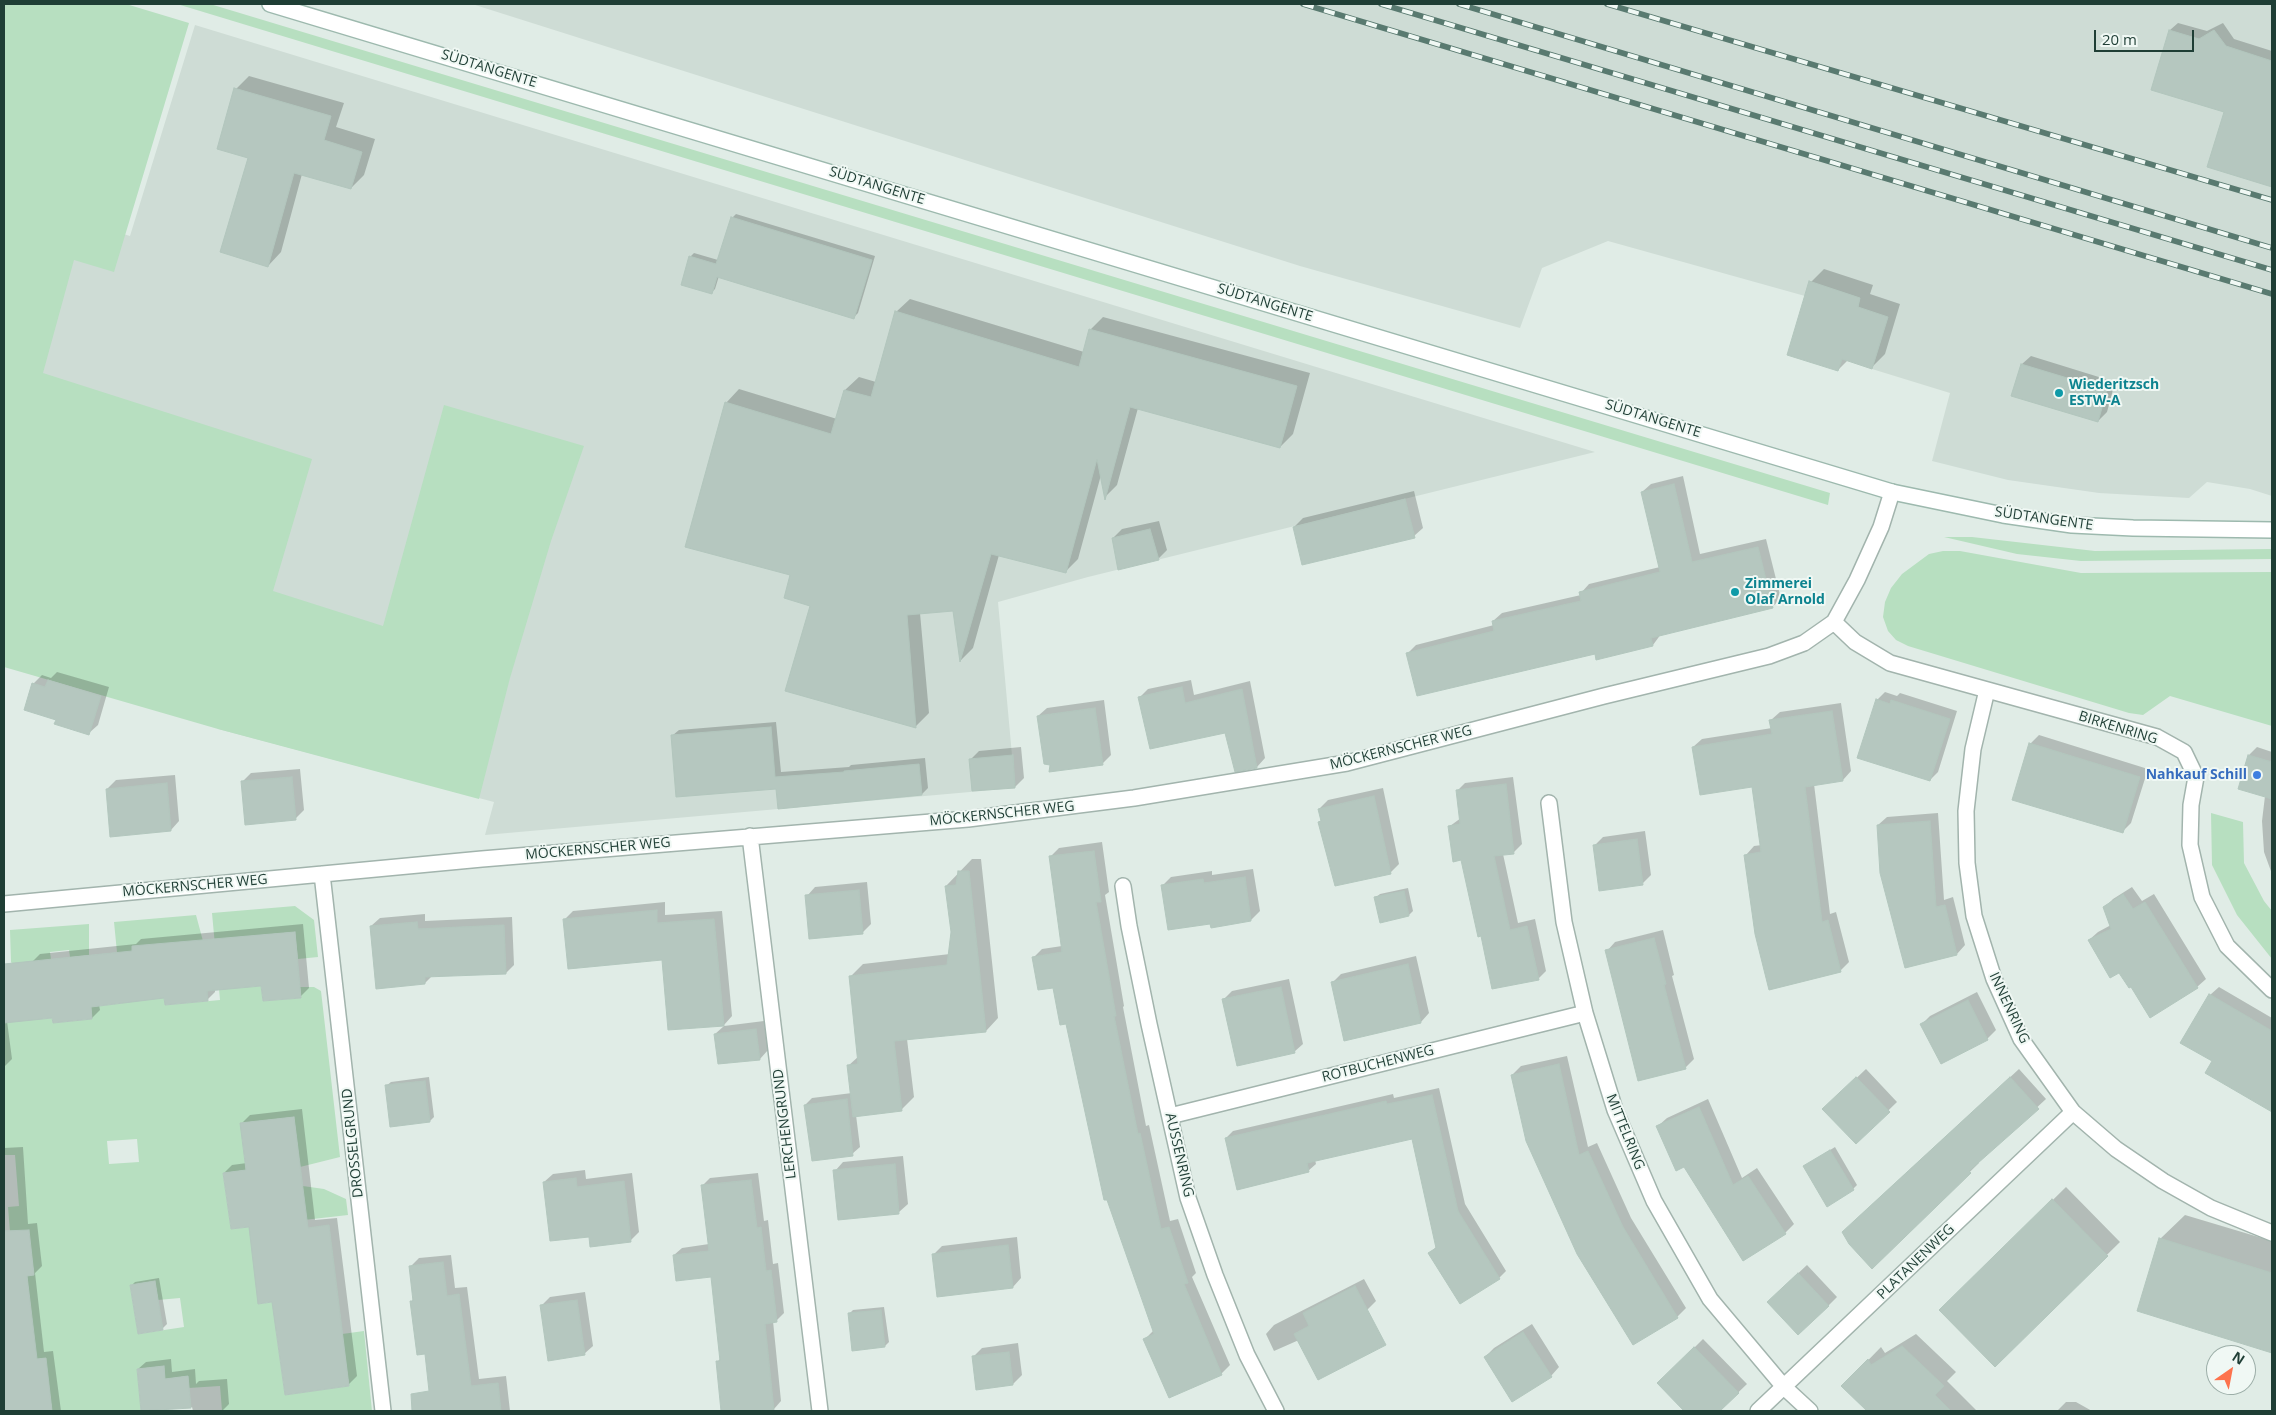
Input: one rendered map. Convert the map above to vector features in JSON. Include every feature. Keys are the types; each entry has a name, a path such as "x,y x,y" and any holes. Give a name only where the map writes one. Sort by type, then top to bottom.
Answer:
{"street":[{"name":"SÜDTANGENTE","path":"270,4 1892,492 2004,515 2072,525 2272,530"},
{"name":"MÖCKERNSCHER WEG","path":"4,904 750,836 978,818 1134,798 1347,763 1604,696 1769,656 1804,643 1834,622 1857,580 1881,527 1892,492"},
{"name":"BIRKENRING","path":"1834,622 1855,642 1890,664 2157,737 2184,752 2196,777 2191,805 2190,845 2202,897 2227,946 2272,990"},
{"name":"INNENRING","path":"1988,690 1974,749 1966,811 1966,863 1974,916 1994,979 2021,1039 2073,1112 2116,1149 2163,1181 2211,1208 2272,1233"},
{"name":"MITTELRING","path":"1549,803 1564,922 1585,1013 1615,1110 1654,1202 1710,1299 1784,1387 1810,1411"},
{"name":"LERCHENGRUND","path":"750,836 820,1411"},
{"name":"DROSSELGRUND","path":"322,874 383,1411"},
{"name":"AUSSENRING","path":"1123,886 1128,926 1148,1024 1188,1198 1212,1266 1247,1354 1276,1411"},
{"name":"ROTBUCHENWEG","path":"1170,1116 1585,1013"},
{"name":"PLATANENWEG","path":"1758,1411 2073,1112"}],"shaded area":[{"path":"472,4 2272,4 2272,496 2250,489 2207,482 2189,498 2099,493 2008,480 1932,461 1950,393 1872,369 1858,307 1860,298 1810,282 1805,296 1608,241 1542,268 1520,328 1300,266"},
{"path":"195,25 1595,452 1088,577 998,602 1015,788 485,835 494,802 218,729 4,382 43,209 130,236"}],"green space":[{"path":"4,4 126,4 189,23 114,272 74,260 43,373 312,459 273,591 383,626 444,405 584,446 551,541 510,678 479,799 218,729 4,667"},
{"path":"177,4 210,4 1830,493 1828,505"},
{"path":"1944,537 1972,537 2095,551 2272,549 2272,559 2081,561 2017,554"},
{"path":"1943,551 1960,551 2081,573 2272,572 2272,726 2170,696 2143,715 2129,713 1908,646 1896,640 1888,631 1883,617 1885,602 1891,588 1902,574 1929,554"},
{"path":"2211,813 2243,822 2244,863 2264,901 2272,911 2272,959 2237,915 2212,865"},
{"path":"295,906 314,920 318,957 298,959 295,932 229,938 233,988 261,986 263,1001 301,998 300,987 314,987 321,991 340,1157 300,1167 294,1117 241,1123 246,1170 223,1173 231,1229 259,1226 303,1186 324,1189 346,1199 348,1215 304,1220 258,1304 288,1300 276,1331 285,1395 349,1386 342,1334 364,1331 372,1411 222,1411 220,1386 189,1388 188,1376 165,1379 164,1366 137,1369 141,1411 52,1411 45,1358 4,1363 4,1319 31,1315 27,1276 34,1275 31,1252 10,1232 8,1207 19,1206 15,1155 4,1155 4,1007 22,1003 16,971 11,962 10,930 89,924 89,955 70,957 69,950 50,952 51,959 40,1019 52,1018 53,1023 92,1019 91,1007 122,1003 114,922 196,915 203,941 132,947 135,994 163,992 165,1005 220,1000 212,913","holes":["137,1139 139,1162 109,1164 107,1141","155,1281 158,1300 180,1298 184,1327 138,1334 130,1285"]}],"building":[{"path":"2169,30 2199,39 2214,30 2226,46 2272,61 2272,187 2207,167 2224,112 2151,90"},
{"path":"234,88 331,116 324,140 362,152 351,189 294,173 268,267 220,252 248,158 217,149"},
{"path":"731,217 872,260 854,319 717,277 712,294 681,285 689,256 716,264"},
{"path":"1809,281 1860,298 1858,307 1888,317 1872,369 1842,359 1838,371 1787,355"},
{"path":"895,311 1079,367 1089,329 1297,386 1280,448 1130,407 1105,500 1097,459 1066,573 991,554 960,662 953,611 907,615 916,728 785,691 810,606 784,598 790,575 685,547 725,402 831,434 844,390 871,397"},
{"name":"Wiederitzsch ESTW-A","path":"2021,364 2107,390 2098,422 2011,396"},
{"path":"1674,484 1692,562 1758,547 1773,608 1651,638 1653,646 1596,660 1595,654 1417,696 1406,653 1494,631 1492,621 1581,601 1579,592 1660,572 1641,492"},
{"path":"1405,499 1415,538 1302,565 1293,527"},
{"path":"1150,529 1159,560 1118,570 1112,538"},
{"path":"48,680 101,696 89,735 54,724 56,720 24,710 32,683 45,687"},
{"path":"1182,687 1185,703 1242,689 1257,768 1235,772 1225,733 1150,749 1138,697"},
{"path":"1876,699 1890,704 1891,700 1950,719 1930,781 1857,758"},
{"path":"1095,708 1103,765 1049,772 1050,765 1044,764 1037,716"},
{"path":"1832,711 1843,781 1805,787 1822,922 1828,920 1841,972 1769,990 1755,934 1744,855 1761,852 1752,787 1700,795 1692,747 1772,734 1769,720"},
{"path":"771,727 775,777 919,764 922,795 778,809 776,789 676,797 671,735"},
{"path":"2029,743 2140,777 2123,833 2012,800"},
{"path":"1013,755 1015,788 972,791 969,759"},
{"name":"Nahkauf Schill","path":"2248,755 2272,762 2272,799 2238,789"},
{"path":"292,777 296,820 245,825 241,781"},
{"path":"167,783 171,831 110,837 106,789"},
{"path":"1506,784 1514,854 1494,856 1510,930 1527,926 1539,980 1492,989 1481,936 1478,937 1461,860 1453,862 1448,826 1460,824 1456,790"},
{"path":"1374,796 1391,874 1335,886 1318,822 1321,821 1318,809"},
{"path":"1930,821 1936,907 1945,905 1957,955 1905,968 1880,873 1877,825"},
{"path":"1637,839 1643,885 1599,891 1593,845"},
{"path":"1094,851 1101,902 1096,902 1116,1016 1114,1016 1138,1134 1140,1133 1161,1229 1169,1227 1188,1283 1184,1284 1222,1375 1169,1398 1143,1339 1154,1334 1107,1200 1104,1200 1066,1024 1060,1025 1053,988 1038,990 1032,957 1062,952 1049,856"},
{"path":"958,871 969,871 986,1032 894,1041 902,1111 853,1117 847,1065 858,1064 849,976 947,965 951,932 945,886 956,885"},
{"path":"1245,877 1251,921 1211,928 1210,924 1168,930 1161,885 1203,879 1204,883"},
{"path":"859,890 863,934 809,939 805,895"},
{"path":"1404,891 1409,916 1380,923 1374,897"},
{"path":"2123,894 2133,909 2145,902 2198,988 2150,1018 2131,987 2129,988 2119,973 2110,978 2088,940 2111,929 2103,907"},
{"path":"657,910 657,923 714,919 724,1026 668,1030 662,960 568,969 563,919"},
{"path":"417,922 418,929 504,925 506,974 425,977 425,984 376,989 370,926"},
{"path":"295,932 301,998 263,1001 261,986 207,991 208,1001 165,1005 164,998 91,1007 92,1019 53,1023 52,1018 4,1023 4,964 132,951 132,946"},
{"path":"1654,938 1686,1069 1638,1081 1605,950"},
{"path":"1408,964 1421,1023 1344,1041 1331,982"},
{"path":"1281,987 1295,1053 1237,1066 1222,999"},
{"path":"2209,994 2272,1031 2272,1112 2205,1073 2212,1061 2180,1043"},
{"path":"1968,1000 1988,1040 1941,1064 1920,1024"},
{"path":"756,1029 760,1060 718,1064 714,1034"},
{"path":"1559,1064 1579,1155 1588,1151 1623,1227 1678,1318 1633,1345 1577,1254 1526,1141 1511,1075"},
{"path":"1856,1077 1890,1112 1856,1144 1822,1109"},
{"path":"2010,1077 2039,1109 1969,1171 1971,1173 1872,1269 1849,1244 1842,1232"},
{"path":"425,1081 430,1122 390,1127 385,1085"},
{"path":"1432,1095 1458,1211 1500,1279 1460,1304 1428,1253 1436,1248 1412,1139 1307,1163 1309,1172 1237,1190 1225,1138 1386,1101 1387,1104"},
{"path":"847,1099 853,1156 812,1161 804,1105"},
{"path":"1699,1107 1733,1185 1748,1176 1786,1234 1743,1261 1684,1167 1676,1171 1656,1126"},
{"path":"294,1117 308,1228 329,1225 349,1386 285,1395 272,1302 258,1304 249,1227 231,1229 223,1173 246,1170 240,1123"},
{"path":"1830,1150 1854,1190 1827,1207 1803,1166"},
{"path":"895,1164 899,1214 838,1220 833,1170"},
{"path":"576,1178 577,1187 624,1181 631,1242 590,1247 589,1237 550,1241 543,1182"},
{"path":"751,1180 757,1228 761,1227 766,1271 771,1270 777,1322 765,1324 774,1411 721,1411 716,1361 720,1361 711,1277 676,1281 673,1255 709,1251 701,1185"},
{"path":"2052,1199 2108,1256 1995,1367 1939,1310"},
{"path":"29,1230 34,1275 27,1276 37,1359 46,1358 52,1411 4,1411 4,1231"},
{"path":"2159,1238 2272,1273 2272,1353 2256,1348 2256,1345 2246,1345 2137,1311"},
{"path":"1008,1245 1013,1288 937,1297 932,1254"},
{"path":"443,1262 447,1296 459,1294 471,1386 498,1383 501,1411 412,1411 411,1394 429,1391 425,1354 417,1355 410,1301 413,1301 409,1266"},
{"path":"1798,1273 1829,1306 1798,1335 1767,1302"},
{"path":"155,1281 163,1330 138,1334 130,1285"},
{"path":"1355,1286 1386,1345 1318,1380 1294,1334 1309,1326 1303,1313"},
{"path":"577,1300 585,1355 548,1361 540,1305"},
{"path":"881,1310 885,1347 852,1351 848,1313"},
{"path":"1523,1332 1552,1377 1512,1402 1484,1357"},
{"path":"1902,1346 1944,1386 1935,1395 1951,1411 1867,1411 1841,1386 1868,1359 1871,1365"},
{"path":"1694,1347 1739,1393 1720,1411 1684,1411 1657,1383"},
{"path":"1009,1352 1013,1385 976,1390 972,1356"},
{"path":"164,1366 165,1379 188,1376 191,1408 141,1411 137,1369"}],"railway":[{"path":"1303,4 2272,294"},
{"path":"1381,4 2272,270"},
{"path":"1459,4 2272,248"},
{"path":"1607,4 2272,200"}],"place":[{"name":"Wiederitzsch ESTW-A","path":"2059,393"},
{"name":"Zimmerei Olaf Arnold","path":"1735,592"},
{"name":"Nahkauf Schill","path":"2257,775"}]}
